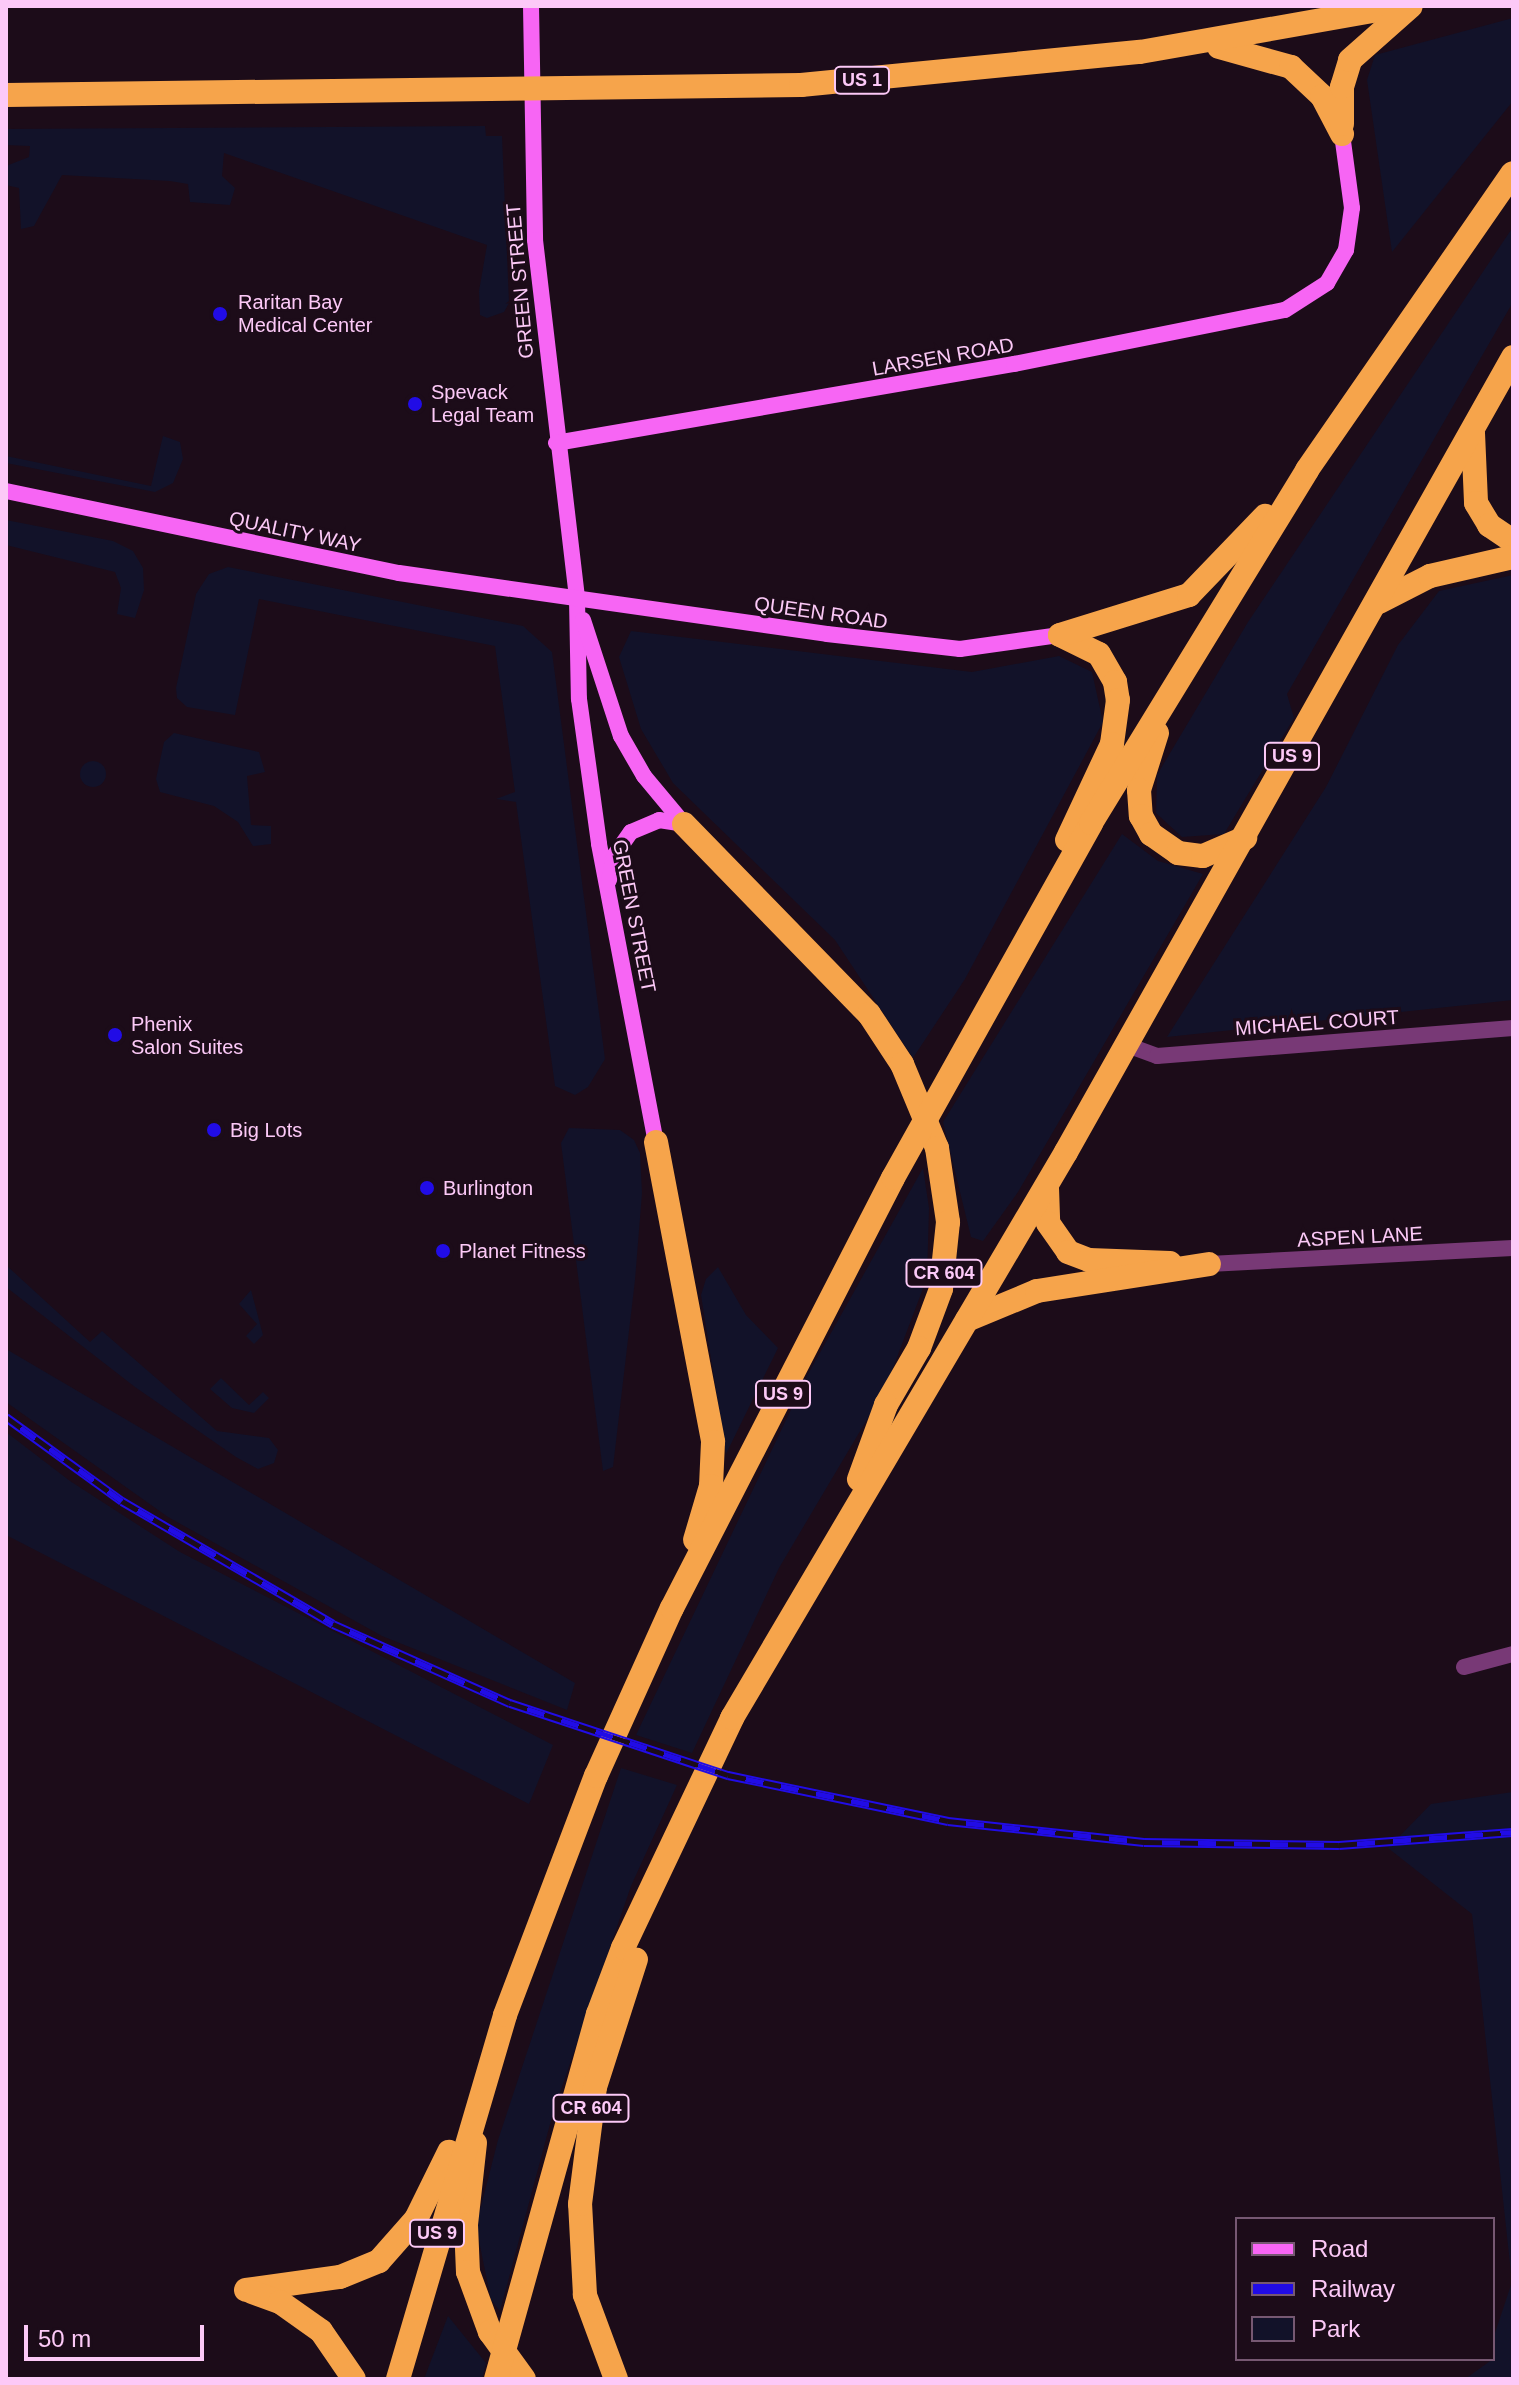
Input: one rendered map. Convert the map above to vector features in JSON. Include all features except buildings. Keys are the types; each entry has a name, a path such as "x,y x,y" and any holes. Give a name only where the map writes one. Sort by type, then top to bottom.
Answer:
{"highway":[{"name":"US 1","path":"6,95 529,91 801,85 973,72 1193,44 1401,6"},
{"path":"1342,134 1342,87 1350,60 1411,6"},
{"path":"1193,44 1238,49 1291,67 1322,96 1342,134"},
{"name":"US 9","path":"398,2379 481,2089 567,1848 672,1608 893,1178 1040,911 1307,470 1513,173"},
{"name":"US 9","path":"496,2379 598,2014 672,1842 750,1683 1047,1185 1379,602 1473,425 1513,357"},
{"path":"1473,425 1471,472 1476,503 1489,525 1513,541"},
{"path":"1060,635 1189,595 1307,470"},
{"path":"1379,602 1430,576 1513,557"},
{"path":"1040,911 1082,800 1112,744 1117,714 1115,682 1106,663 1083,642 1060,635"},
{"path":"1176,682 1141,777 1139,802 1145,826 1168,848 1189,855 1213,854 1246,838"},
{"name":"CR 604","path":"684,824 882,1030 921,1104 942,1172 948,1222 941,1289 919,1348 886,1405 841,1530"},
{"name":"CR 604","path":"656,1142 713,1442 707,1506 672,1608"},
{"path":"1047,1185 1045,1210 1052,1235 1079,1258 1209,1264"},
{"path":"967,1320 1037,1291 1209,1264"},
{"name":"CR 604","path":"616,2379 594,2327 581,2271 584,2151 603,2061 672,1842"},
{"path":"354,2379 333,2342 315,2325 280,2302 246,2290 340,2277 389,2253 416,2219 481,2089"},
{"path":"481,2089 466,2225 468,2272 490,2332 524,2379"}],"street":[{"name":"GREEN STREET","path":"531,6 529,91 538,280 577,599 579,699 608,888 656,1142"},
{"name":"LARSEN ROAD","path":"556,443 1231,324 1285,310 1327,283 1341,260 1349,230 1342,134"},
{"name":"QUALITY WAY","path":"6,491 399,573 577,599"},
{"name":"GREEN STREET","path":"577,599 621,736 644,776 684,824"},
{"name":"QUEEN ROAD","path":"577,599 942,648 1060,635"},
{"path":"608,888 614,856 631,832 659,820 684,824"},
{"name":"MICHAEL COURT","path":"1127,1045 1157,1056 1513,1028"},
{"name":"ASPEN LANE","path":"1209,1264 1513,1248"},
{"path":"1464,1667 1513,1654"}],"green space":[{"path":"1513,18 1513,101 1392,252 1367,80 1375,55"},
{"path":"485,126 486,136 502,136 509,303 504,312 487,318 480,315 479,291 487,245 224,153 222,176 235,188 230,205 190,202 188,184 62,175 34,226 21,229 19,188 6,185 6,166 29,157 30,146 6,145 6,129"},
{"path":"1513,227 1513,302 1287,694 1294,718 1224,834 1182,837 1156,813 1157,775 1248,622"},
{"path":"163,436 180,442 183,459 173,483 155,492 6,463 6,456 151,486"},
{"path":"6,520 113,541 133,551 143,568 144,590 135,618 117,614 121,588 115,572 6,545"},
{"path":"228,567 523,626 552,652 605,1059 588,1087 575,1095 555,1086 516,802 496,799 515,792 495,646 259,599 235,715 187,707 177,698 176,688 196,594 209,574"},
{"path":"1513,575 1513,1000 1167,1037 1326,787 1398,645 1439,591"},
{"path":"631,631 972,672 1059,656 1092,672 1103,722 965,979 913,1058 835,940 673,783 641,729 619,657"},
{"path":"174,733 259,752 265,772 247,776 251,825 271,826 271,844 253,846 238,822 214,806 160,792 156,779 164,742"},
{"path":"93,761 102,765 106,774 102,783 93,787 84,783 80,774 84,765"},
{"path":"1122,834 1158,861 1203,874 1018,1192 983,1241 971,1237 943,1122"},
{"path":"569,1128 620,1130 634,1140 640,1153 642,1193 635,1280 613,1467 603,1471 561,1143"},
{"path":"923,1168 929,1208 927,1278 885,1389 779,1568 692,1753 636,1735 807,1376"},
{"path":"6,1265 90,1342 102,1331 217,1431 269,1438 278,1450 274,1463 258,1469 236,1457 135,1387 6,1287"},
{"path":"718,1267 746,1315 778,1348 726,1454 701,1295 706,1279"},
{"path":"251,1290 263,1335 254,1344 246,1336 257,1324 239,1304"},
{"path":"6,1349 575,1683 567,1710 382,1636 168,1517 6,1402"},
{"path":"221,1378 249,1405 263,1392 269,1398 254,1413 232,1408 210,1389"},
{"path":"6,1432 70,1481 180,1552 553,1745 529,1804 6,1535"},
{"path":"621,1768 677,1785 631,1886 553,2113 500,2311 491,2300 476,2226 498,2140"},
{"path":"1513,1792 1513,2379 1465,2379 1490,2361 1495,2361 1495,2333 1512,2282 1472,1914 1388,1848 1431,1804"},
{"path":"448,2316 486,2363 482,2379 424,2379"}],"railway":[{"path":"6,1417 122,1501 333,1624 510,1703 728,1775 948,1821 1144,1842 1339,1845 1513,1832"}],"place":[{"name":"Raritan Bay Medical Center","path":"220,314"},
{"name":"Spevack Legal Team","path":"415,404"},
{"name":"Phenix Salon Suites","path":"115,1035"},
{"name":"Big Lots","path":"214,1130"},
{"name":"Burlington","path":"427,1188"},
{"name":"Planet Fitness","path":"443,1251"}]}
